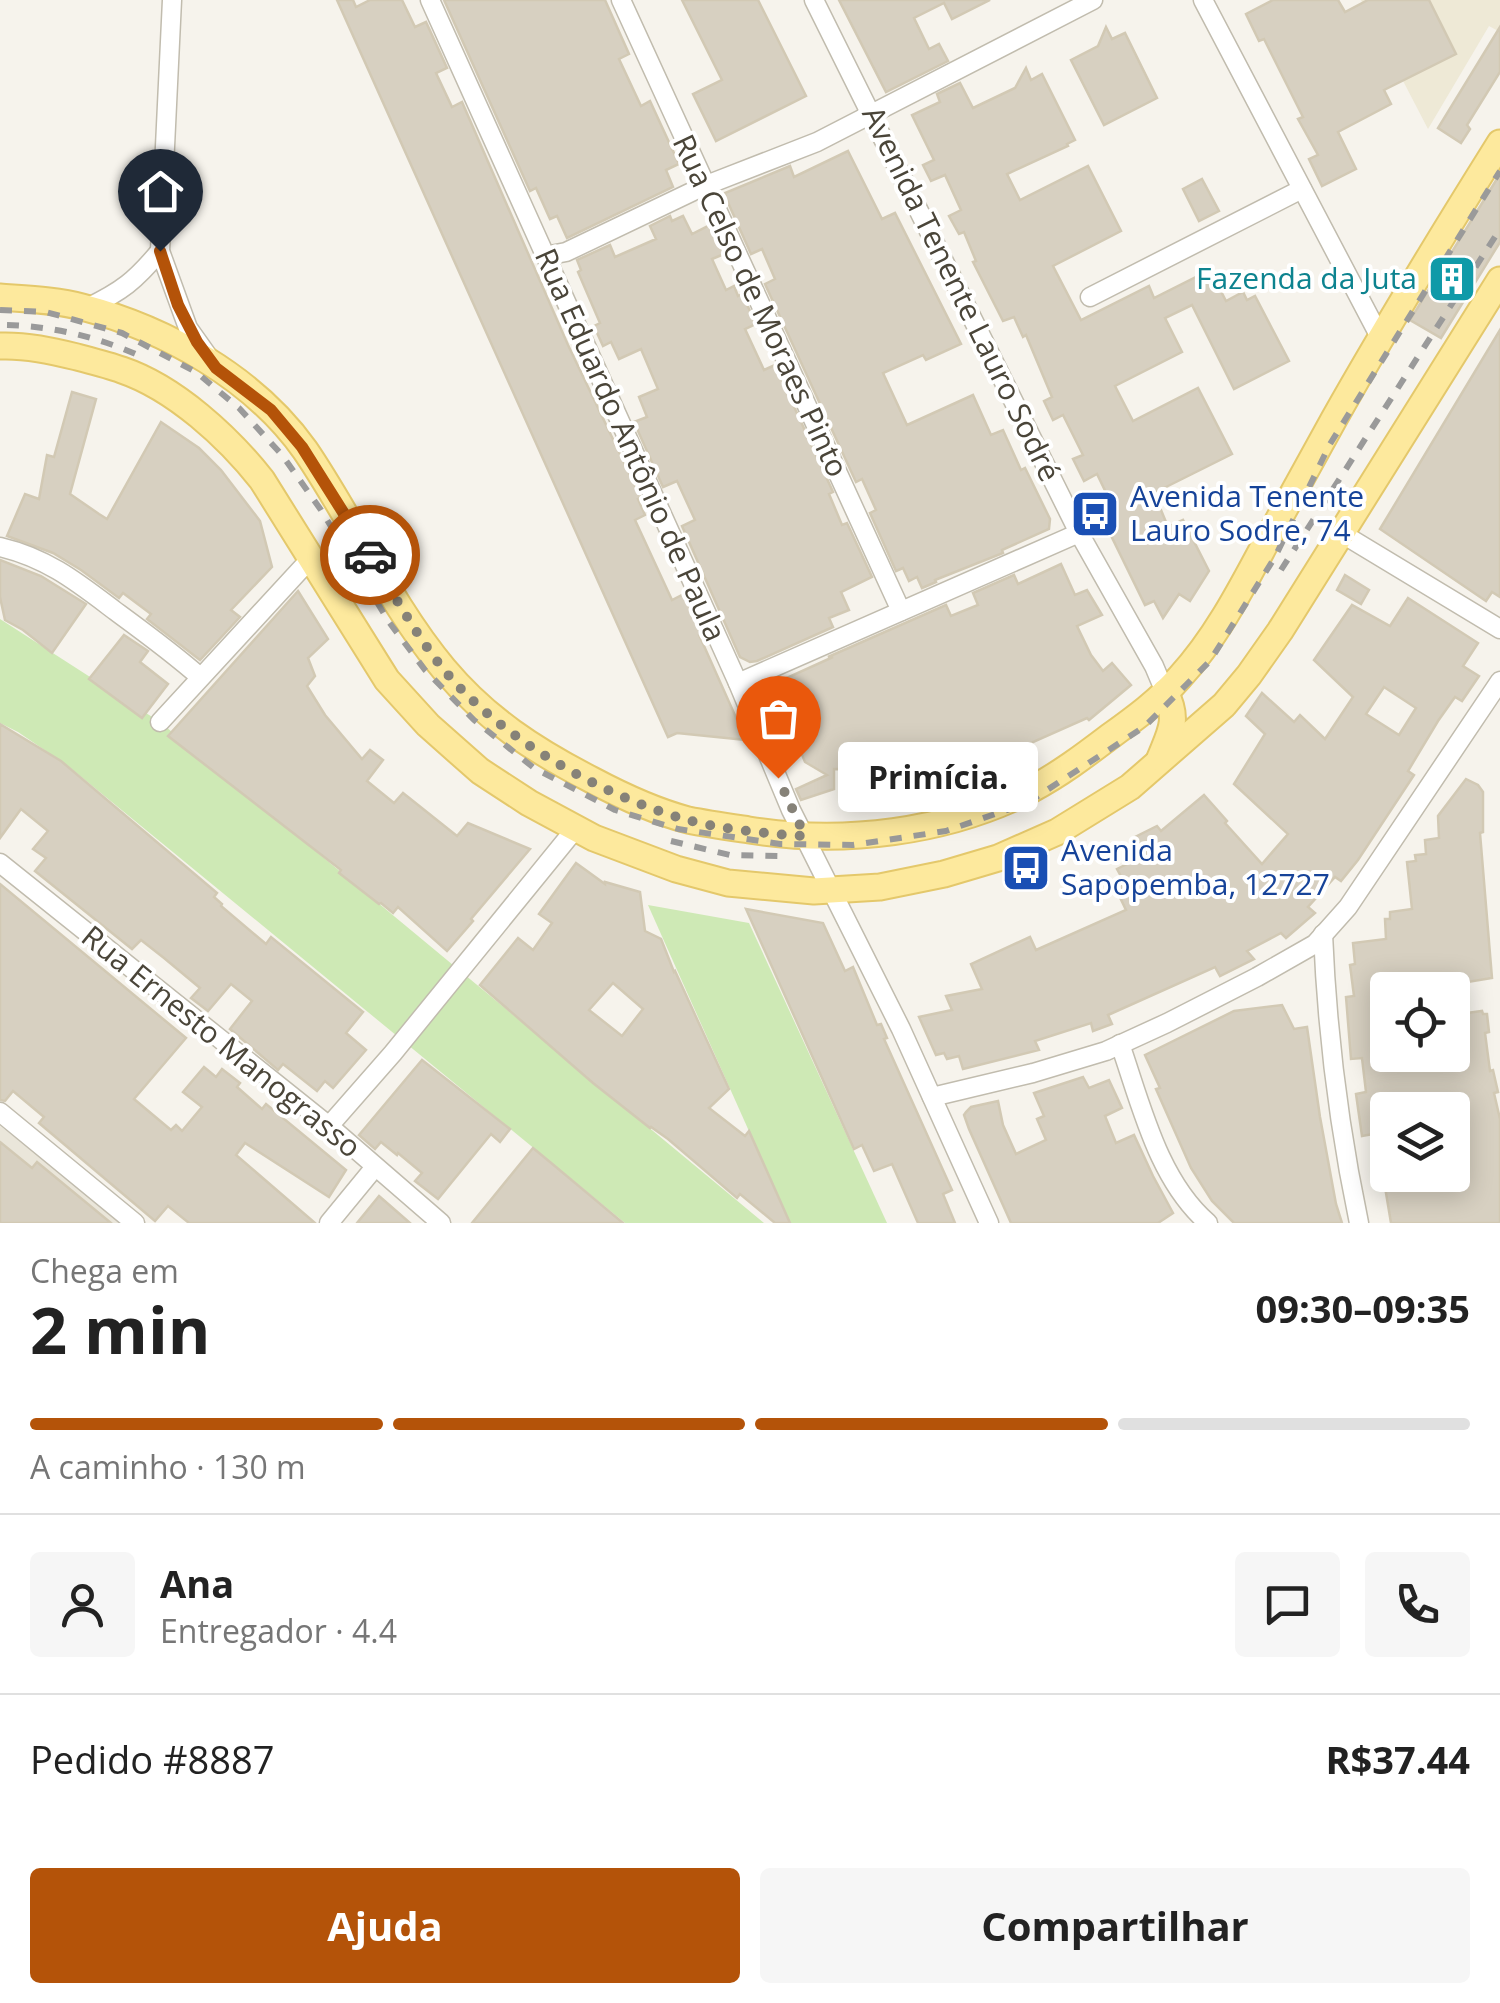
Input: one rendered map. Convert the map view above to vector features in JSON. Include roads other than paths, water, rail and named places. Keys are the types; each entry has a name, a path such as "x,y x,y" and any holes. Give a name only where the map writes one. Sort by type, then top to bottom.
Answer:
{"main road":[{"path":"0,297 77,305 124,320 180,344 271,410 302,447 441,666 507,731 623,796 685,819 776,834 840,838 925,826 1028,791 1072,766 1144,712 1181,677 1230,608 1380,338 1500,144"},
{"path":"0,346 21,346 125,370 171,395 240,452 312,558 386,680 428,725 480,771 594,838 667,866 728,883 814,891 880,887 944,874 998,858 1057,832 1130,786 1224,705 1280,631 1500,280"},
{"path":"1158,762 1174,716 1164,692"}],"street":[{"path":"172,0 160,251 188,328 216,368"},
{"name":"Rua Eduardo Antônio de Paula","path":"430,0 738,682 791,810 990,1223"},
{"name":"Rua Celso de Moraes Pinto","path":"621,0 901,611"},
{"name":"Avenida Tenente Lauro Sodré","path":"814,0 1079,533 1154,666 1164,692"},
{"path":"545,256 566,252 704,186 817,142 1093,0"},
{"path":"1203,0 1380,338"},
{"path":"1090,296 1302,189"},
{"path":"87,308 119,292 160,251"},
{"path":"738,682 1079,533"},
{"path":"1341,533 1500,629"},
{"path":"0,547 60,570 200,677"},
{"path":"160,722 312,558"},
{"path":"932,1097 1034,1073 1106,1050 1167,1023 1314,944 1348,907 1500,681"},
{"path":"329,1126 394,1053 576,828"},
{"name":"Rua Ernesto Manograsso","path":"0,863 329,1126 442,1223"},
{"path":"1323,934 1330,1038 1345,1159 1359,1223"},
{"path":"1120,1044 1170,1174 1197,1214 1208,1223"},
{"path":"0,1112 135,1223"},
{"path":"330,1223 375,1167"}],"railway":[{"path":"0,310 46,312 122,333 196,372 239,408 282,455 321,510 389,622 425,670 474,720 534,768 615,810 678,829 780,844 853,845 946,831 1027,803 1144,727 1210,661 1275,557 1330,444 1500,171"},
{"path":"1281,570 1500,229"},
{"path":"7,325 76,334 142,357"},
{"path":"671,841 730,855 779,856"}],"place":[{"name":"Fazenda da Juta","path":"1452,279"},
{"name":"Avenida Tenente Lauro Sodre, 74","path":"1095,514"},
{"name":"Primícia.","path":"778,778"},
{"name":"Avenida Sapopemba, 12727","path":"1026,868"}]}
